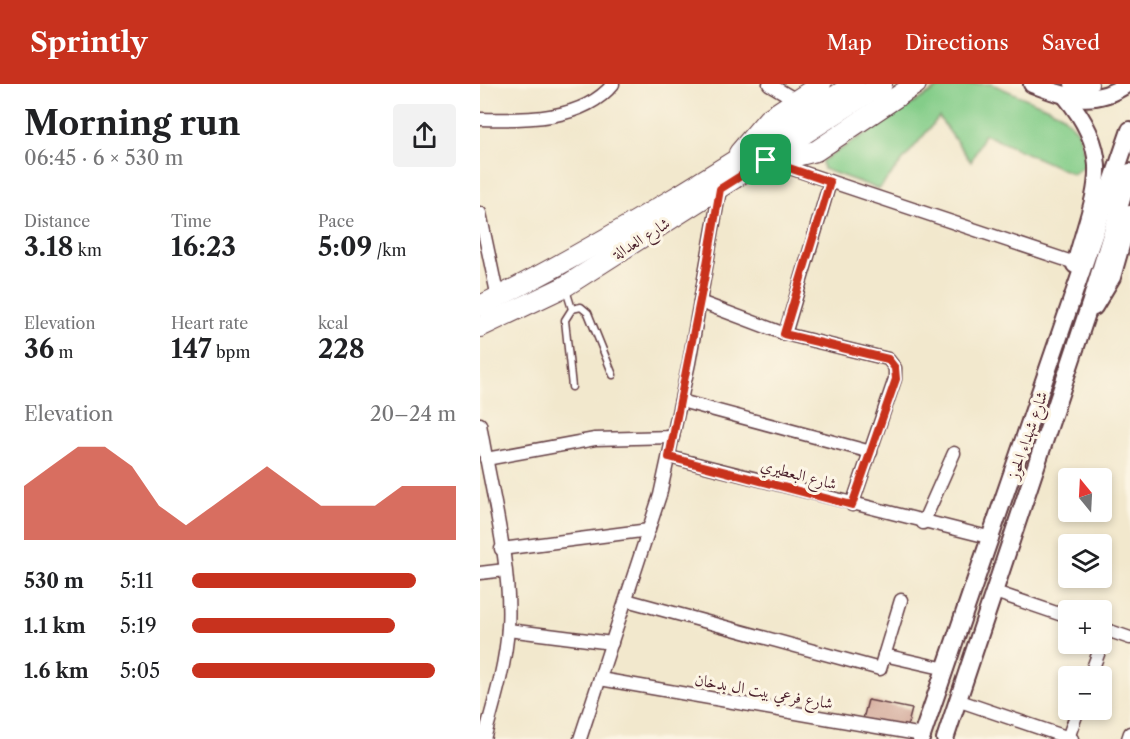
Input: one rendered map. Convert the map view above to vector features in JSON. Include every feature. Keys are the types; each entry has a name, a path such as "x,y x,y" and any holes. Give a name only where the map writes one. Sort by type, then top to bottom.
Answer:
{"main road":[{"path":"735,160 756,130 821,84"},
{"path":"794,132 854,84"},
{"path":"794,132 882,84"},
{"path":"771,157 792,157 816,151 915,84"},
{"path":"1032,84 1096,98 1127,84"},
{"path":"1071,91 1088,84"},
{"path":"1071,91 1092,136 1098,166 1097,181 1068,290 1075,321"},
{"name":"شارع شهداء الحوز","path":"945,739 960,701 1015,529 1130,130"},
{"name":"شارع العدالة","path":"480,327 564,286 771,157 794,132"},
{"name":"شارع العدالة","path":"480,306 498,298 735,160 794,132"},
{"name":"شارع شهداء الحوز","path":"922,737 994,531 1130,172"},
{"path":"1075,321 1112,277 1130,214"},
{"path":"994,531 1015,529"}],"street":[{"path":"480,119 550,116 591,104 613,84"},
{"path":"768,84 796,100"},
{"path":"771,157 830,182 1075,263"},
{"path":"784,334 830,182"},
{"path":"580,739 649,530 669,457 720,189"},
{"path":"480,213 498,298"},
{"path":"700,302 784,334 888,359 895,368 896,379 852,505"},
{"path":"681,401 871,452"},
{"path":"480,424 505,570 508,630 494,703 484,739"},
{"path":"486,459 595,439 673,437"},
{"path":"923,523 954,453"},
{"name":"شارع البعطيري","path":"669,457 923,523 994,531"},
{"path":"501,549 649,530"},
{"path":"480,573 505,570"},
{"path":"995,592 1058,614"},
{"path":"626,600 880,669 901,600"},
{"path":"508,630 612,643"},
{"path":"1112,632 1130,638"},
{"path":"884,655 946,669"},
{"name":"شارع فرعي بيت ال بدخان","path":"600,679 922,737"},
{"path":"960,701 1070,738 1075,720"},
{"path":"480,702 494,703"},
{"path":"1128,739 1130,733"}],"lane":[{"path":"564,286 572,309"},
{"path":"572,387 565,320 572,309 581,307 588,313 613,375"}],"green space":[{"path":"944,84 992,84 1060,113 1078,131 1087,164 1073,174 984,134 971,162 939,117 879,189 823,169 822,161"}],"building":[{"path":"868,700 912,709 906,731 862,723"}],"route":[{"path":"766,160 830,182 784,334 888,359 895,368 896,379 852,505 669,457 720,189 766,160"}]}
